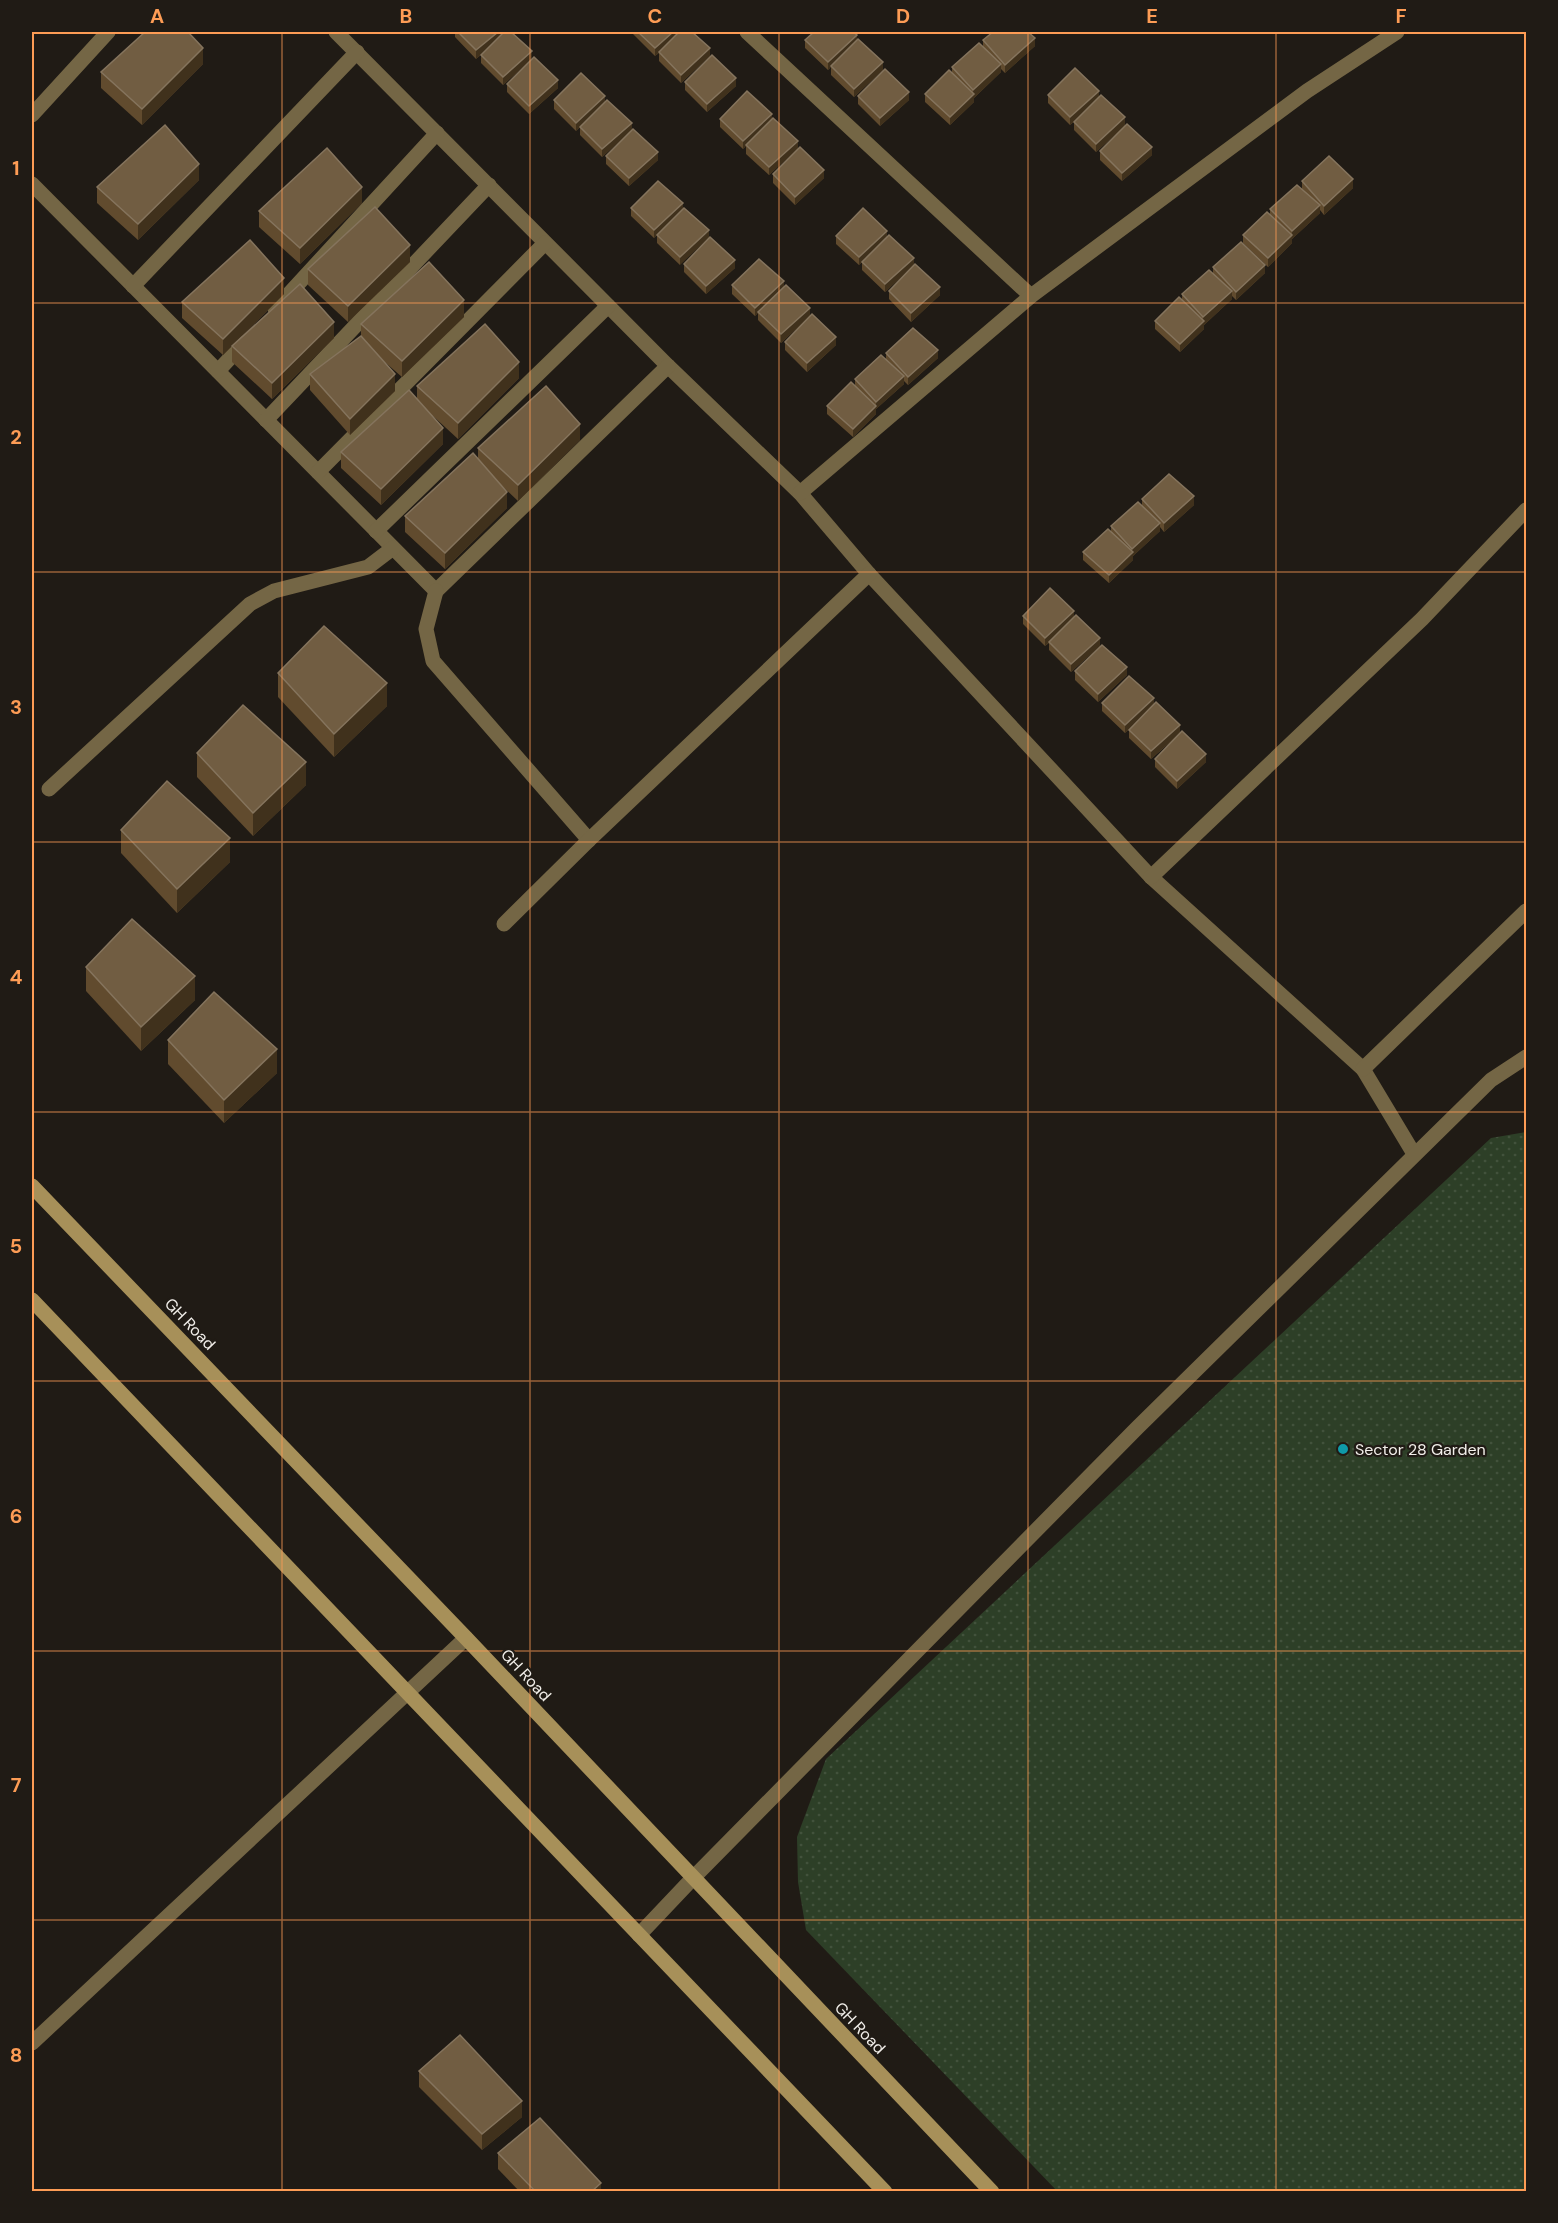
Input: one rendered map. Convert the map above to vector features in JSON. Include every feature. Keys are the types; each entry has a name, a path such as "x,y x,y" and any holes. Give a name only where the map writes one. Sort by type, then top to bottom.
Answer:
{"main road":[{"name":"GH Road","path":"32,1186 466,1638 992,2192"},
{"path":"32,1300 885,2192"}],"street":[{"path":"32,115 108,32"},
{"path":"336,32 668,366 800,493 869,574 1151,877 1363,1069 1414,1154"},
{"path":"747,32 1031,296"},
{"path":"800,493 1031,296 1307,91 1397,32"},
{"path":"133,286 357,52"},
{"path":"267,318 437,133"},
{"path":"32,184 436,591"},
{"path":"266,420 489,185"},
{"path":"318,472 545,243"},
{"path":"376,531 608,306"},
{"path":"218,371 250,336"},
{"path":"589,840 433,661 426,629 436,591 668,366"},
{"path":"1151,877 1422,619 1527,510"},
{"path":"50,789 250,604 274,591 368,567 393,548"},
{"path":"504,924 869,574"},
{"path":"1363,1069 1527,911"},
{"path":"639,1935 1137,1428 1414,1154 1491,1080 1527,1057"},
{"path":"32,2043 466,1638"}],"green space":[{"name":"Sector 28 Garden","path":"1526,1132 1526,2191 1057,2191 806,1930 798,1882 797,1837 826,1759 1491,1138"}],"building":[{"path":"145,32 188,32 203,48 142,109 101,72"},
{"path":"458,32 498,32 476,50"},
{"path":"504,32 511,32 532,51 503,77 481,55"},
{"path":"638,32 673,32 655,48"},
{"path":"679,32 692,32 710,48 681,75 659,52"},
{"path":"814,32 853,32 857,35 828,62 805,40"},
{"path":"993,32 1028,32 1035,38 1005,65 983,40"},
{"path":"858,39 883,62 854,89 831,66"},
{"path":"979,43 1001,64 973,90 952,67"},
{"path":"712,55 736,78 707,104 685,82"},
{"path":"534,57 558,80 529,106 507,84"},
{"path":"1075,68 1099,91 1070,117 1048,95"},
{"path":"885,69 909,92 880,118 858,96"},
{"path":"949,70 974,94 950,117 925,94"},
{"path":"581,73 605,96 576,123 554,100"},
{"path":"747,91 772,114 743,141 720,119"},
{"path":"1101,95 1125,117 1096,144 1074,122"},
{"path":"607,100 632,123 602,149 580,127"},
{"path":"773,118 798,141 769,167 746,145"},
{"path":"1127,124 1152,147 1122,173 1100,151"},
{"path":"165,125 199,164 138,224 97,187"},
{"path":"633,129 658,152 629,178 606,156"},
{"path":"800,147 824,170 795,197 773,174"},
{"path":"327,148 362,187 300,248 259,211"},
{"path":"1329,156 1353,179 1324,206 1302,181"},
{"path":"658,181 683,203 654,230 631,208"},
{"path":"1297,185 1320,205 1292,231 1270,209"},
{"path":"375,207 410,245 348,306 308,269"},
{"path":"684,208 709,230 680,257 657,235"},
{"path":"863,208 887,231 859,257 836,236"},
{"path":"1267,212 1292,235 1268,258 1243,235"},
{"path":"889,235 914,258 885,284 862,262"},
{"path":"710,237 735,260 706,286 684,264"},
{"path":"250,240 284,278 223,339 182,302"},
{"path":"1241,242 1265,265 1236,292 1213,267"},
{"path":"759,259 784,281 755,308 732,285"},
{"path":"429,262 464,300 402,361 361,324"},
{"path":"915,264 940,287 911,313 889,291"},
{"path":"1209,270 1232,291 1203,317 1182,294"},
{"path":"300,284 334,322 272,383 232,346"},
{"path":"786,285 810,308 781,334 758,312"},
{"path":"1179,297 1204,321 1180,344 1155,321"},
{"path":"812,314 836,337 807,363 785,342"},
{"path":"485,324 519,362 458,423 417,386"},
{"path":"913,328 938,350 908,377 886,353"},
{"path":"361,336 395,374 350,419 310,374"},
{"path":"881,355 904,376 876,402 855,379"},
{"path":"851,382 876,406 853,429 827,406"},
{"path":"546,386 580,424 518,485 478,448"},
{"path":"409,390 443,428 381,489 341,452"},
{"path":"473,453 507,492 445,553 405,516"},
{"path":"1169,474 1194,496 1164,523 1142,499"},
{"path":"1138,502 1160,523 1132,549 1111,526"},
{"path":"1108,529 1133,552 1109,575 1083,552"},
{"path":"1050,588 1074,611 1045,638 1023,616"},
{"path":"1076,615 1100,638 1071,664 1049,642"},
{"path":"324,626 387,683 334,734 278,673"},
{"path":"1102,645 1127,667 1098,694 1075,671"},
{"path":"1129,676 1154,698 1125,725 1102,703"},
{"path":"1156,702 1180,725 1151,751 1129,730"},
{"path":"243,705 306,762 253,813 197,753"},
{"path":"1182,731 1206,754 1177,781 1155,759"},
{"path":"167,781 230,838 177,889 121,830"},
{"path":"132,919 195,976 141,1027 86,967"},
{"path":"214,992 277,1049 224,1100 168,1040"},
{"path":"460,2035 522,2101 482,2134 419,2071"},
{"path":"540,2118 601,2183 591,2192 536,2192 498,2153"}],"place":[{"name":"Sector 28 Garden","path":"1343,1449"}]}
